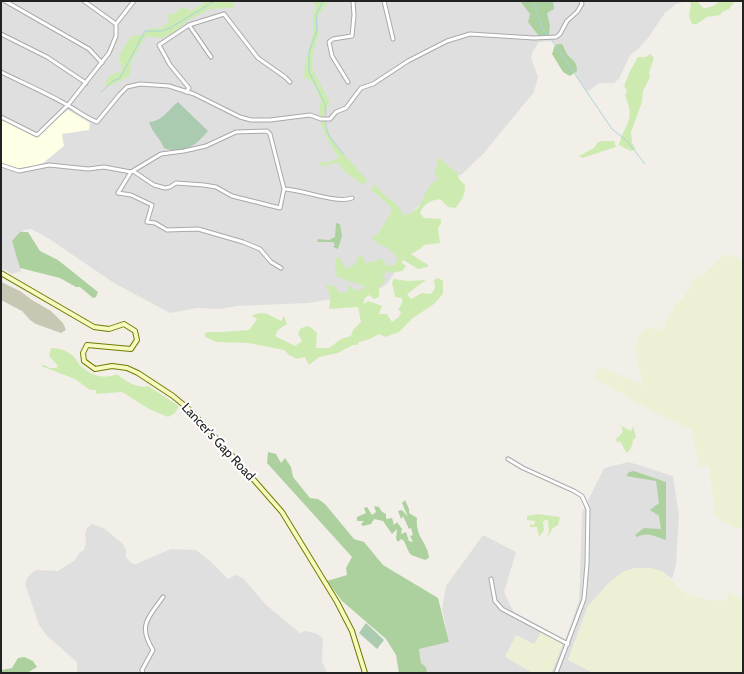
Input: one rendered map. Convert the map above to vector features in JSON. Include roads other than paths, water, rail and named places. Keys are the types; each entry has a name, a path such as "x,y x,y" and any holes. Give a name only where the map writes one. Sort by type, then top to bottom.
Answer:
{"main road":[{"name":"Lancer's Gap Road","path":"1,273 94,327 109,329 124,324 135,331 137,340 131,349 87,344 83,353 84,361 96,369 112,366 127,368 138,373 173,396 191,411 246,471 282,512 337,602 352,631 365,673"}],"street":[{"path":"5,1 89,49 102,62"},
{"path":"84,1 116,24"},
{"path":"1,117 37,135 68,105 109,53 116,36 116,24 134,1"},
{"path":"348,82 332,56 329,42 332,39 352,36 354,15 353,1"},
{"path":"385,1 393,39"},
{"path":"1,72 68,105 80,114 96,122 120,94 128,88 140,84 159,85 186,92 215,104 240,117 251,120 270,120 310,115 321,119 330,119 336,112 346,108 360,88 374,84 408,61 447,41 470,34 534,38 556,37 563,31 567,20 577,12 582,4 581,1"},
{"path":"186,92 189,88 170,65 159,45 188,25 224,14 258,58 290,82"},
{"path":"188,25 211,57"},
{"path":"1,34 47,57 86,83"},
{"path":"280,208 284,189 270,134 267,131 236,132 206,146 184,152 161,154 132,171 118,193 131,196 152,205 147,222 155,223 167,230 198,229 243,242 260,249 271,262 281,268"},
{"path":"1,165 19,171 49,164 88,168 114,168 132,171 154,184 165,188 176,183 216,187 232,196 286,209"},
{"path":"284,189 312,193 340,200 352,198"},
{"path":"508,459 523,468 574,491 582,496 588,509 587,564 584,599 556,673"},
{"path":"491,579 495,601 502,609 568,644"},
{"path":"143,673 142,670 153,650 144,631 145,624 163,596"}],"waterway":[{"path":"101,92 113,81 120,78 145,31 162,31 170,28 215,1"},
{"path":"323,1 316,15 317,30 309,52 309,72 325,104 326,127 329,136 344,155"},
{"path":"533,1 543,30 548,37"},
{"path":"551,39 612,129 627,141 645,164"}]}
